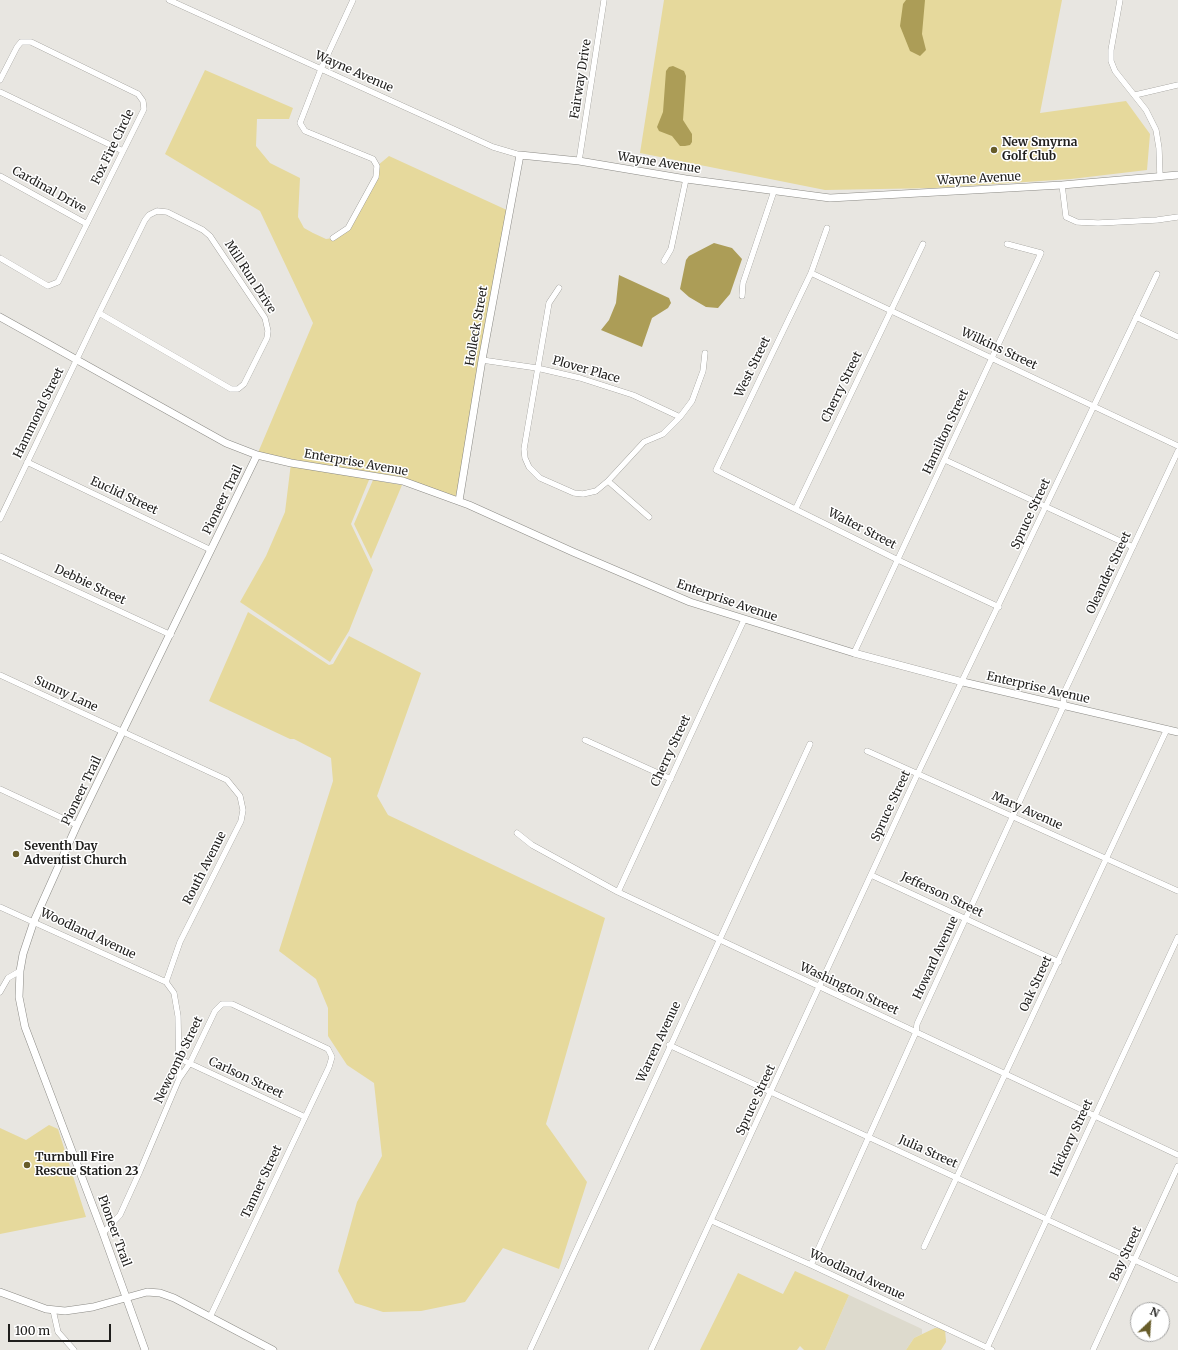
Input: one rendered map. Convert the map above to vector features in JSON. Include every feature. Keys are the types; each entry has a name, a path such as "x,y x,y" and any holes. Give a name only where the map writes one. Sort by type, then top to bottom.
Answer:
{"street":[{"name":"Wayne Avenue","path":"168,0 494,147 520,155 579,161 686,179 830,198 1062,185 1178,175"},
{"path":"333,238 348,228 376,177 378,166 373,159 305,131 300,123 321,69 353,0"},
{"name":"Fairway Drive","path":"579,161 604,0"},
{"path":"1120,0 1111,50 1111,61 1115,71 1146,110 1156,130 1159,148 1160,177"},
{"name":"Fox Fire Circle","path":"0,80 21,42 31,42 138,94 143,101 144,109 58,282 54,285 48,286 0,258"},
{"path":"1135,95 1178,85"},
{"path":"0,92 123,151"},
{"name":"Holleck Street","path":"459,501 482,360 520,155"},
{"name":"Cardinal Drive","path":"0,176 88,224"},
{"path":"664,261 671,249 686,179"},
{"path":"1062,185 1066,217 1077,222 1098,223 1157,220 1178,217"},
{"path":"742,296 743,283 774,190"},
{"name":"Mill Run Drive","path":"77,360 99,312 145,220 149,215 157,211 167,212 203,230 210,236 266,318 268,331 267,338 244,384 238,389 231,389 99,312"},
{"name":"West Street","path":"716,470 810,273 827,228"},
{"name":"Cherry Street","path":"796,508 923,244"},
{"name":"Hamilton Street","path":"854,653 1042,253 1007,244"},
{"name":"Wilkins Street","path":"810,273 1178,446"},
{"name":"Spruce Street","path":"651,1350 772,1093 818,987 917,775 999,607 1093,406 1157,274"},
{"path":"559,288 549,303 524,449 525,458 529,467 540,478 574,492 583,494 596,491 608,481 644,442 663,434 680,417 692,401 703,371 705,353"},
{"name":"Pioneer Trail","path":"0,317 226,443 257,455 77,825 34,922 23,954 20,971 19,997 25,1027 103,1233 145,1350"},
{"path":"1136,317 1178,337"},
{"name":"Hammond Street","path":"0,519 77,360"},
{"name":"Plover Place","path":"482,360 537,368 580,378 625,393 680,417"},
{"name":"Oleander Street","path":"1064,705 1063,696 1178,450"},
{"name":"Enterprise Avenue","path":"257,455 312,467 403,481 459,501 690,602 744,620 854,653 963,682 1178,732"},
{"path":"945,460 1133,547"},
{"name":"Euclid Street","path":"27,462 211,550"},
{"name":"Walter Street","path":"716,470 796,508 898,560 999,607"},
{"path":"608,481 649,516"},
{"name":"Debbie Street","path":"0,556 171,634"},
{"name":"Cherry Street","path":"618,892 744,620"},
{"name":"Sunny Lane","path":"0,675 122,732"},
{"name":"Howard Avenue","path":"811,1265 916,1032 917,1024 1064,705"},
{"name":"Oak Street","path":"924,1247 1167,729"},
{"name":"Routh Avenue","path":"122,732 227,780 240,796 243,810 241,821 180,942 166,982"},
{"path":"585,740 671,779"},
{"name":"Warren Avenue","path":"530,1350 669,1045 720,940 810,744"},
{"name":"Mary Avenue","path":"866,751 917,775 1013,816 1178,892"},
{"path":"0,789 77,825"},
{"name":"Washington Street","path":"517,832 532,845 618,892 818,987 1006,1073 1094,1117 1178,1155"},
{"name":"Jefferson Street","path":"871,874 1059,962"},
{"name":"Woodland Avenue","path":"0,907 166,982"},
{"name":"Hickory Street","path":"989,1349 1046,1219 1178,937"},
{"path":"0,992 8,978 20,971"},
{"path":"166,982 174,993 178,1016 179,1079"},
{"name":"Newcomb Street","path":"103,1233 120,1215 179,1079 190,1063 215,1010 222,1004"},
{"name":"Tanner Street","path":"210,1317 329,1067 332,1057 328,1049 232,1004 222,1004"},
{"name":"Julia Street","path":"669,1045 1178,1280"},
{"name":"Carlson Street","path":"178,1058 305,1117"},
{"name":"Bay Street","path":"1093,1350 1136,1260 1178,1166"},
{"name":"Woodland Avenue","path":"712,1221 811,1265 989,1349"},
{"path":"0,1292 46,1309 65,1311 93,1307 147,1292 160,1294 174,1298 273,1350"},
{"path":"53,1310 58,1332 74,1350"}],"shaded area":[{"name":"New Smyrna Golf Club","path":"664,0 1062,0 1040,113 1126,101 1150,134 1147,170 1071,179 935,188 825,190 640,153"},
{"path":"906,0 925,0 922,34 926,50 920,56 910,51 900,26 903,4"},
{"path":"673,66 684,71 686,76 683,120 692,134 692,142 690,145 685,146 680,146 672,136 659,131 657,127 663,112 666,71 669,67"},
{"path":"205,70 293,108 289,119 257,119 256,146 270,163 300,178 298,217 304,228 313,233 326,239 333,238 348,228 376,177 377,166 389,156 509,211 459,501 403,481 371,475 351,524 373,570 349,631 330,662 240,602 266,556 285,512 291,463 257,455 313,323 260,211 165,154"},
{"path":"714,243 732,248 742,259 730,294 718,308 706,307 689,297 680,289 686,260 689,256"},
{"path":"619,275 669,298 671,303 668,308 652,318 642,347 601,330 609,320 616,303"},
{"path":"373,480 402,485 371,559 354,524"},
{"path":"248,612 329,665 333,664 349,636 421,673 377,796 388,815 605,918 546,1124 587,1182 559,1269 503,1248 465,1302 421,1311 383,1312 355,1303 338,1271 357,1202 382,1156 374,1083 347,1065 328,1036 328,1008 316,979 279,951 333,781 331,758 294,739 290,739 209,701"},
{"path":"49,1125 58,1129 86,1217 0,1234 0,1128 26,1140"},
{"path":"795,1271 849,1295 825,1350 804,1350 800,1346 797,1350 700,1350 738,1273 783,1294"},
{"path":"849,1295 922,1329 922,1334 914,1338 906,1350 825,1350"},
{"path":"935,1328 945,1329 946,1342 941,1350 906,1350 914,1338"}],"place":[{"name":"New Smyrna Golf Club","path":"994,150"},
{"name":"Seventh Day Adventist Church","path":"16,854"},
{"name":"Turnbull Fire Rescue Station 23","path":"27,1165"}]}
